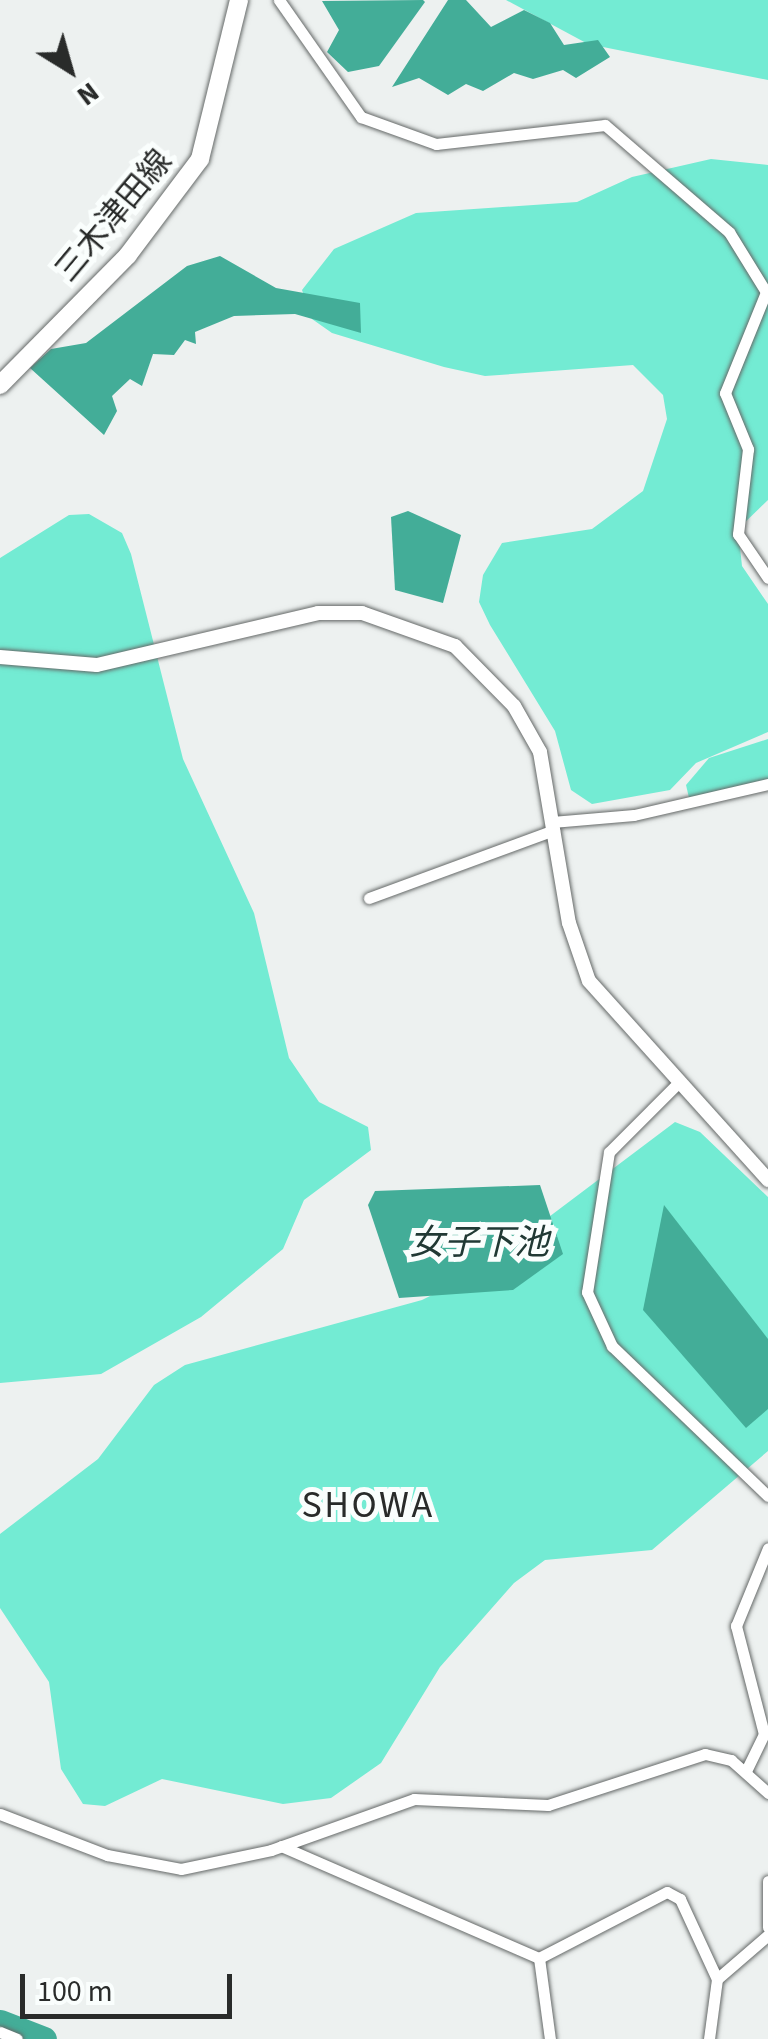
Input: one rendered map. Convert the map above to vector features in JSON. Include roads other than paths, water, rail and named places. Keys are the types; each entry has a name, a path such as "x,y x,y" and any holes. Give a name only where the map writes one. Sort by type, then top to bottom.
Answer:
{"main road":[{"name":"三木津田線","path":"0,385 128,255 200,159 239,0"}],"street":[{"path":"279,0 360,117 436,144 605,125 729,232 766,292 725,393 748,449 738,534 768,578"},
{"path":"0,657 97,666 318,613 413,626 455,646 514,706 540,752 589,981 677,1084 768,1180"},
{"path":"369,898 553,826 634,815 768,784"},
{"path":"677,1084 609,1152 587,1292 612,1346 768,1496"},
{"path":"746,1770 764,1734 736,1626 768,1548"},
{"path":"0,1814 150,1866 215,1866 440,1794 548,1805 705,1754 746,1770 768,1792"},
{"path":"281,1846 539,1958"},
{"path":"768,1881 768,1927"},
{"path":"539,1958 667,1892 680,1899 717,1979 709,2039"},
{"path":"717,1979 768,1935"},
{"path":"539,1958 550,2039"},
{"path":"0,2032 17,2039"}],"water":[{"path":"448,0 466,0 491,27 524,10 550,23 564,45 598,40 610,57 576,78 563,70 533,79 514,73 483,91 466,84 448,95 419,78 392,87"},
{"path":"322,1 425,2 379,66 348,72 327,52 339,30"},
{"path":"220,256 276,288 360,303 361,333 295,314 234,316 195,332 196,344 185,340 174,355 153,354 142,386 130,379 112,396 117,411 104,435 30,368 51,349 86,343 187,266"},
{"path":"408,511 461,535 443,603 395,590 391,517"},
{"name":"女子下池","path":"540,1185 563,1254 513,1290 399,1298 368,1205 375,1191"},
{"path":"664,1205 768,1339 768,1409 746,1428 643,1310"}],"waterway":[{"path":"0,2022 44,2039"}],"district":[{"name":"SHOWA","path":"368,1506"}]}
